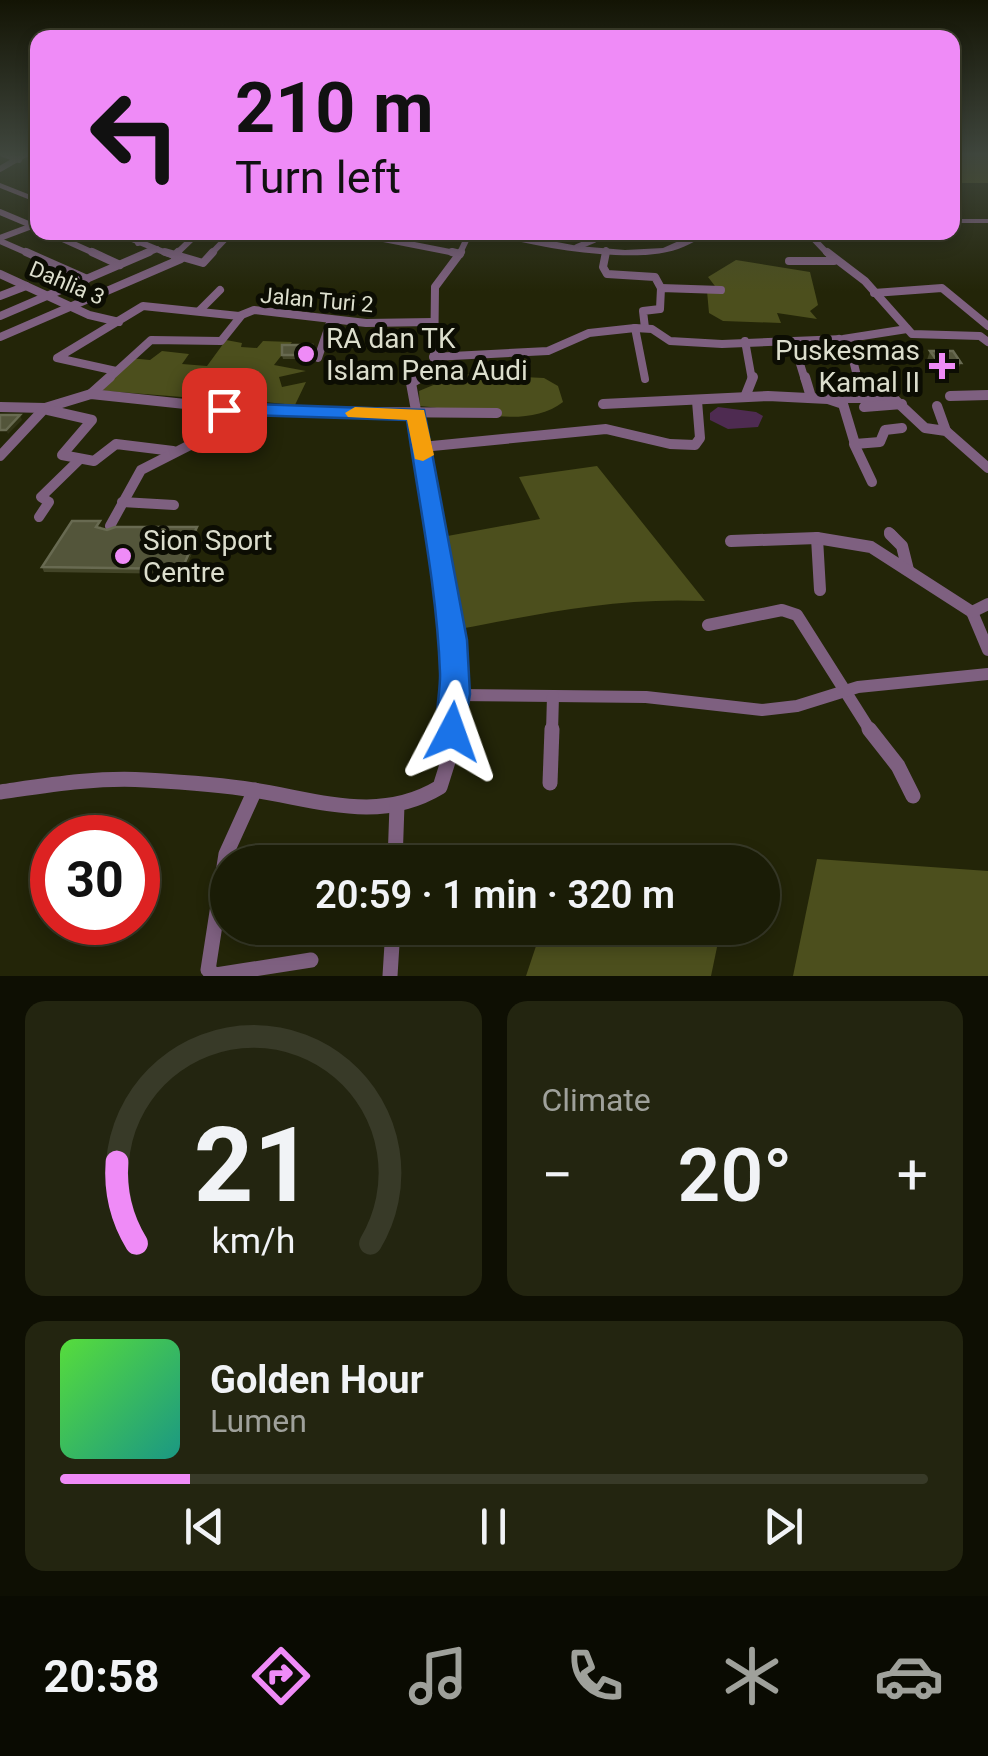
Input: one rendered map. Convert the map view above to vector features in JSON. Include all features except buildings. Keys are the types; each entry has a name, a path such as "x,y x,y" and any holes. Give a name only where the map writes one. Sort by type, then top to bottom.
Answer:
{"street":[{"path":"0,212 30,224"},
{"path":"960,221 988,220"},
{"path":"0,239 30,228"},
{"path":"0,239 86,279"},
{"path":"65,240 120,265"},
{"path":"132,240 174,256 206,262 225,240"},
{"path":"138,243 145,240"},
{"path":"0,337 174,256 191,240"},
{"path":"388,240 460,254"},
{"path":"0,792 86,779 130,779 255,790 366,810 397,805 433,792 444,780 456,694 453,640 412,382 433,371 435,287 466,240"},
{"path":"537,240 606,250 661,252 688,240"},
{"path":"577,247 593,240"},
{"path":"815,240 857,275 917,336 985,338"},
{"path":"0,316 157,249"},
{"path":"606,250 606,273 655,276 661,288 659,310 642,311 645,379"},
{"path":"789,261 835,260"},
{"name":"Dahlia 3","path":"1,276 120,322"},
{"path":"0,296 26,286"},
{"path":"661,288 720,290"},
{"path":"874,292 942,288 988,326"},
{"name":"Jalan Turi 2","path":"200,310 220,290"},
{"name":"Jalan Turi 2","path":"116,371 57,358 140,306 241,316 254,310 331,320 432,322"},
{"path":"0,456 45,409 91,394 152,340 221,341 241,316"},
{"path":"318,358 331,320"},
{"path":"432,357 548,351 589,333 640,328 654,330 663,340 677,342 839,339 907,330"},
{"path":"839,339 852,356 863,402"},
{"path":"745,342 754,376 745,397"},
{"path":"797,354 811,398"},
{"path":"91,394 224,410 497,413"},
{"path":"950,396 988,394"},
{"path":"602,404 745,397 863,402 888,396 903,404 924,428 946,431"},
{"path":"833,398 843,404 855,434 854,444 872,482"},
{"path":"422,447 593,430 695,445 700,438 697,401"},
{"path":"937,406 946,431 988,468"},
{"path":"0,407 45,409 92,418 60,452 80,459 97,460 116,444 172,451"},
{"path":"110,526 141,470 198,440 224,410"},
{"path":"854,444 880,442 885,430 902,428"},
{"path":"39,516 49,502 41,496 80,459"},
{"path":"122,502 174,505"},
{"path":"890,532 902,546 908,570"},
{"path":"816,538 820,590"},
{"path":"731,541 816,538 872,547 972,612 988,650"},
{"path":"972,612 988,604"},
{"path":"708,625 789,610 797,615 858,714 898,766 913,796"},
{"path":"456,694 646,697 762,710 798,706 846,690 988,674"},
{"path":"550,783 554,696"},
{"path":"255,790 237,822 220,871 208,970 216,975 311,960"},
{"path":"396,845 397,805"},
{"path":"390,976 393,945"}],"green space":[{"path":"736,260 810,272 818,305 810,311 817,319 777,313 781,323 723,321 709,313 707,291 718,290 708,277"},
{"path":"226,340 242,343 241,347 257,348 263,341 292,342 274,365 306,371 279,377 282,387 306,382 295,405 222,398 226,392 194,391 182,397 94,390 129,358 150,360 162,351 189,354 182,364 207,366"},
{"path":"444,373 544,378 558,386 563,402 548,411 513,417 420,406 419,391 443,381"},
{"path":"597,466 705,601 611,604 459,629 442,537 540,519 519,477"},
{"path":"817,859 988,871 988,976 793,976"},
{"path":"536,945 717,945 711,976 526,976"}],"shaded area":[{"path":"718,407 763,416 758,427 728,429 710,420 710,413"}],"slow traffic":[{"path":"355,413 417,414 423,455"}],"place":[{"name":"RA dan TK Islam Pena Audi","path":"306,354"},
{"name":"Puskesmas Kamal II","path":"942,366"},
{"name":"Sion Sport Centre","path":"123,556"}],"route":[{"path":"224,410 417,414 453,640 456,694 452,732"}]}
